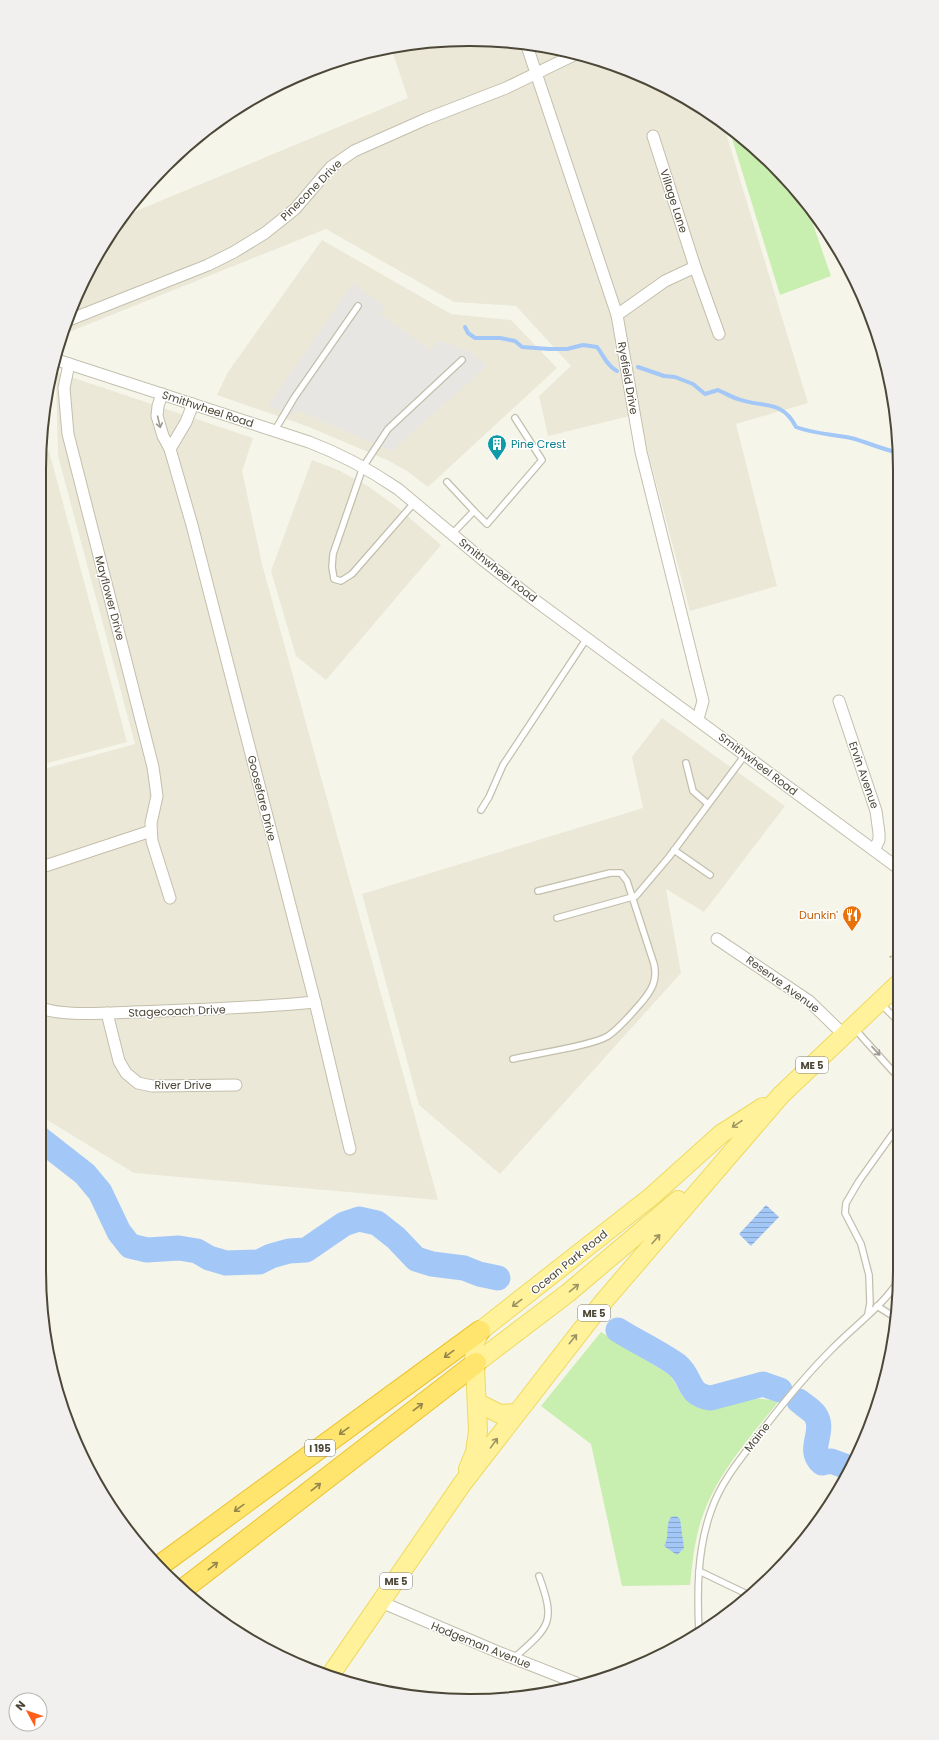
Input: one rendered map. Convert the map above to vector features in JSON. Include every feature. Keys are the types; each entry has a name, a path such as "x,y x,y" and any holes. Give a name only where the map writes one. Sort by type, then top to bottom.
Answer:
{"highway":[{"name":"I 195","path":"163,1563 480,1331"},
{"name":"I 195","path":"187,1586 476,1363"}],"main road":[{"name":"Ocean Park Road","path":"333,1672 462,1484 604,1301 781,1094 893,989"},
{"name":"Ocean Park Road","path":"462,1484 475,1452 478,1431 478,1403 474,1345 480,1331 652,1196 721,1134 781,1094"},
{"path":"476,1363 612,1257 735,1149"},
{"path":"478,1403 500,1414 516,1413"}],"street":[{"name":"Ryefield Drive","path":"528,50 599,259 616,314 641,452 703,701 698,719"},
{"name":"Pinecone Drive","path":"74,319 208,265 234,252 265,233 295,209 331,167 354,151 426,119 506,88 568,58"},
{"name":"Village Lane","path":"654,136 695,267 719,334"},
{"path":"616,314 665,282 695,267"},
{"name":"Smithwheel Road","path":"60,361 275,430 320,446 364,467 398,489 483,560 893,864"},
{"name":"Mayflower Drive","path":"69,364 64,388 68,434 153,767 157,796 151,823 151,831 155,854 170,898"},
{"name":"Goosefare Drive","path":"162,394 158,406 157,416 163,436 170,448 192,525 315,1002 350,1149"},
{"path":"170,448 186,422 193,404"},
{"name":"Ervin Avenue","path":"838,701 876,811 879,840 874,850"},
{"path":"46,866 151,831"},
{"name":"Reserve Avenue","path":"717,939 809,1001 848,1031"},
{"name":"Stagecoach Drive","path":"46,1010 57,1012 107,1013 260,1007 315,1002"},
{"name":"River Drive","path":"107,1013 119,1061 126,1073 138,1083 152,1086 236,1085"},
{"name":"Hodgeman Avenue","path":"381,1602 573,1681"}],"lane":[{"path":"275,430 294,398 358,306"},
{"path":"414,503 352,574 346,579 336,581 333,575 333,554 364,467 388,429 462,360"},
{"path":"447,482 486,524 542,460 515,418"},
{"path":"452,534 474,511"},
{"path":"481,810 489,798 503,765 587,637"},
{"path":"556,918 632,898 647,885 746,754"},
{"path":"686,762 693,791 708,804"},
{"path":"674,850 710,875"},
{"path":"513,1059 588,1043 607,1037 623,1023 650,992 654,985 656,971 624,876 616,872 538,891"},
{"path":"879,1002 893,1015"},
{"path":"848,1031 893,1072"},
{"path":"868,1314 870,1303 869,1275 861,1244 845,1213 846,1203 859,1181 893,1133"},
{"name":"Maine","path":"699,1626 699,1571 704,1535 711,1510 730,1473 802,1380 892,1290"},
{"path":"877,1306 890,1314"},
{"path":"699,1571 744,1593"},
{"path":"514,1658 540,1634 547,1623 549,1612 548,1601 539,1576"}],"path":[{"path":"890,956 893,960"}],"shaded area":[{"path":"470,46 525,50 579,60 632,78 705,117 726,133 808,403 736,424 777,586 690,611 638,414 548,436 539,396 571,366 516,306 454,302 326,229 68,332 78,307 103,258 117,234 134,212 408,98 393,53 442,47"},
{"path":"322,240 451,314 511,320 557,368 428,487 407,471 387,460 309,427 217,395 228,372"},
{"path":"353,283 385,306 380,314 431,350 438,340 469,351 487,366 391,451 297,410 293,416 268,406"},
{"path":"57,372 253,438 242,471 262,564 438,1200 134,1173 46,1119 46,768 135,744 58,456"},
{"path":"47,450 49,451 127,742 46,763"},
{"path":"312,460 338,470 368,486 398,508 441,545 326,680 296,656 271,571"},
{"path":"662,718 785,806 704,912 666,889 681,973 500,1174 419,1105 362,894 643,808 632,757"}],"green space":[{"path":"732,138 749,151 769,170 788,190 812,221 831,276 780,295"},
{"path":"601,1332 670,1375 683,1397 693,1405 705,1409 743,1397 779,1401 741,1448 719,1481 710,1498 702,1517 697,1536 690,1585 622,1586 591,1444 541,1406"}],"water":[{"path":"766,1205 779,1217 751,1246 739,1234"},
{"path":"676,1516 680,1519 684,1548 677,1555 664,1546 667,1539 669,1520 671,1517"}],"waterway":[{"path":"465,327 468,333 475,338 500,338 515,341 522,347 549,349 567,349 583,345 597,347 608,364 617,371"},
{"path":"638,367 664,376 675,377 693,384 705,394 718,390 747,402 778,408 790,418 796,427 817,433 851,438 892,451"},
{"path":"46,1143 85,1174 100,1192 119,1232 130,1246 147,1250 179,1248 197,1251 209,1258 226,1263 259,1262 271,1256 289,1251 306,1250 344,1224 359,1219 377,1223 396,1238 416,1259 432,1264 464,1268 479,1274 498,1278"},
{"path":"618,1330 677,1365 686,1375 693,1390 703,1396 711,1398 763,1384 780,1390"},
{"path":"799,1401 812,1411 817,1418 819,1430 816,1453 818,1458 822,1463 831,1461 845,1466"}],"place":[{"name":"Pine Crest","path":"497,461"},
{"name":"Dunkin'","path":"852,932"}]}
